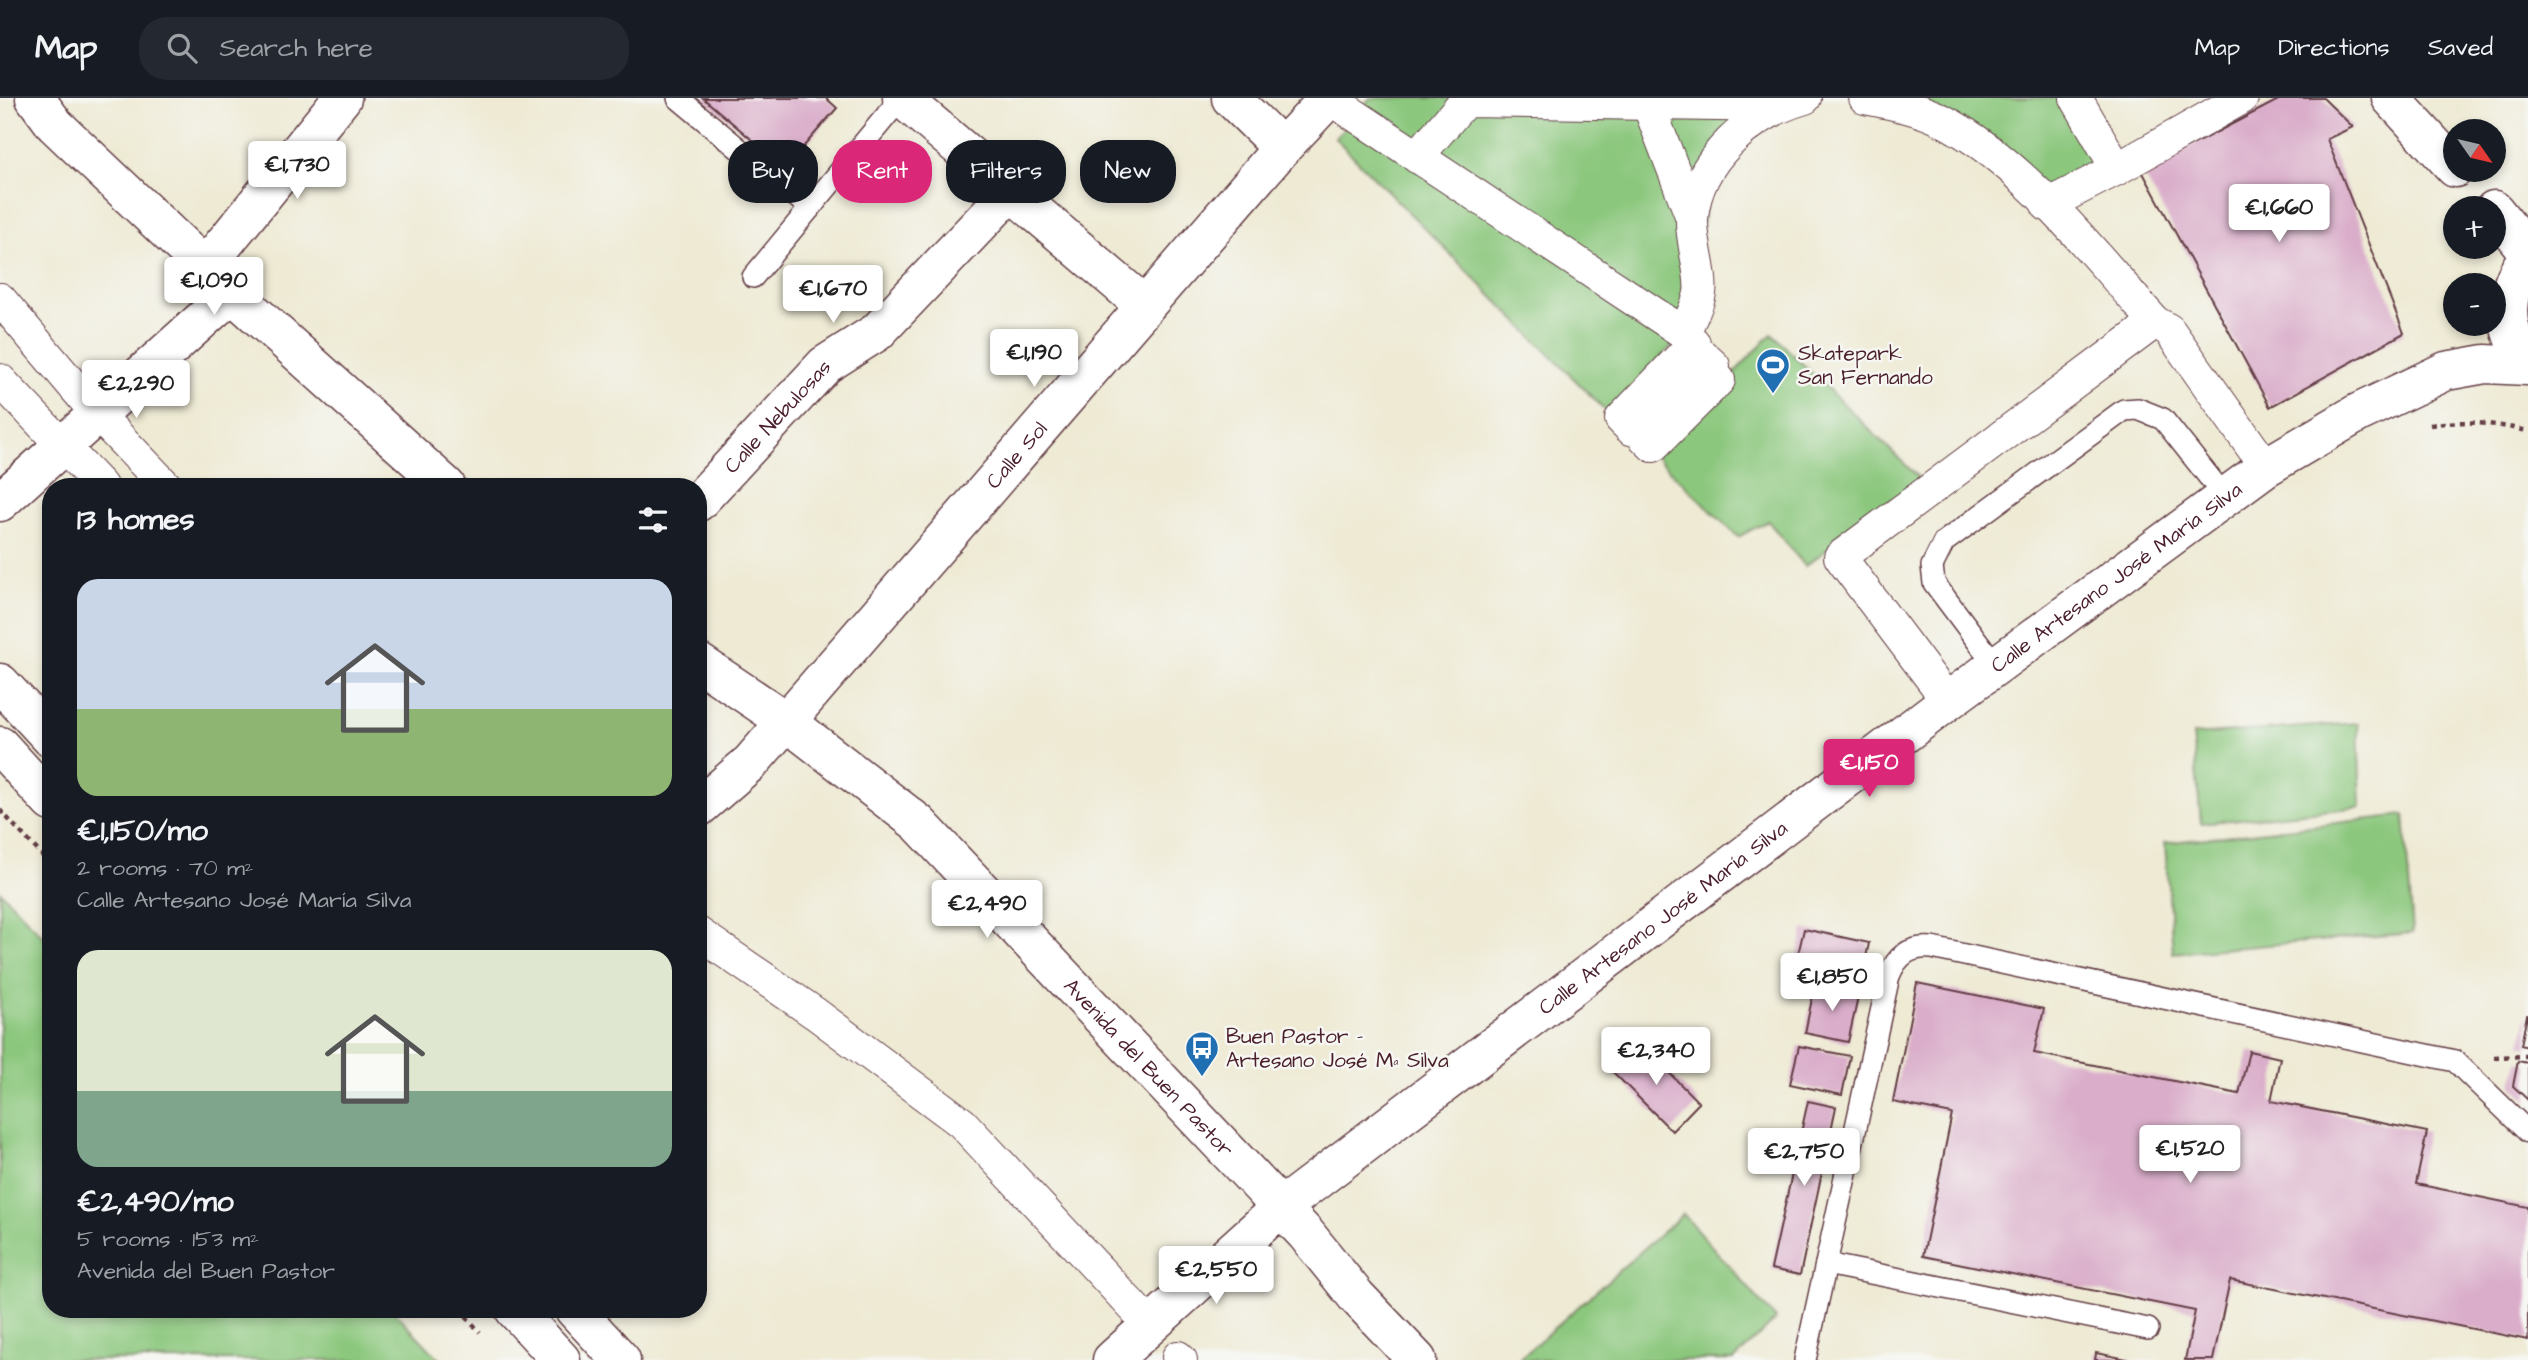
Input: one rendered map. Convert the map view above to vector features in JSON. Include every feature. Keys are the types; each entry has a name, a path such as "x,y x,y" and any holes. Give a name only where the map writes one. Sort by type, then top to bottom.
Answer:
{"street":[{"path":"35,98 55,125 232,293 437,478"},
{"path":"206,266 342,98"},
{"path":"901,98 952,140"},
{"path":"1231,98 1282,148"},
{"path":"1329,98 1684,333 1694,343 1621,419 1631,429 1702,355 1714,366 1643,436 1653,446 1719,380"},
{"name":"Calle Sol","path":"707,800 751,762 1282,148 1329,98"},
{"path":"1865,98 1893,103 1940,120 1989,149 2048,205 2155,322 2169,330 2266,467"},
{"path":"2076,98 2117,169"},
{"path":"2048,205 2242,98"},
{"path":"2391,98 2443,155"},
{"path":"1417,157 1465,101 1648,104 1792,102"},
{"path":"1692,218 1699,189 1713,161 1749,124 1792,102"},
{"path":"1648,104 1692,218 1700,292 1684,333"},
{"path":"2468,182 2481,196"},
{"name":"Calle Nebulosas","path":"707,492 825,365 877,332 1000,203"},
{"path":"1027,203 1145,306"},
{"path":"2506,226 2528,255 2509,291 2507,311 2510,332 2528,360"},
{"path":"0,502 232,293"},
{"path":"0,299 97,414 158,478"},
{"name":"Calle Artesano José María Silva","path":"2446,371 2457,357 2494,328 2507,311"},
{"path":"1948,701 1840,556 2155,322"},
{"name":"Calle Artesano José María Silva","path":"1112,1360 1280,1208 1948,701 2266,467 2358,413 2446,371 2485,364 2528,366"},
{"path":"0,380 93,478"},
{"name":"Avenida del Buen Pastor","path":"707,668 786,721 918,823 1280,1208 1417,1360"},
{"path":"0,683 42,728"},
{"path":"0,746 42,792"},
{"path":"707,939 816,1014 962,1124 1150,1325"},
{"path":"522,1318 561,1360"},
{"path":"582,1318 621,1360"}],"lane":[{"path":"678,98 810,208"},
{"path":"753,276 901,98"},
{"path":"1996,666 1934,583 1932,566 1944,542 2124,410 2138,409 2163,419 2225,497"},
{"path":"1805,1360 1889,976 1900,956 1922,947 2455,1061 2528,1132"},
{"path":"1826,1264 2148,1329"}],"path":[{"path":"0,810 42,855"}],"green space":[{"path":"1370,98 1805,98 1713,161 1684,333 1608,413 1335,138"},
{"path":"1865,98 2076,98 2117,169 2047,205 1989,149"},
{"name":"Skatepark San Fernando","path":"1772,334 1920,479 1805,566 1768,521 1738,537 1654,455"},
{"path":"2358,723 2361,807 2201,823 2193,735"},
{"path":"2404,815 2413,933 2173,953 2165,843"},
{"path":"0,891 42,935 42,1318 400,1318 440,1360 0,1360"},
{"path":"1683,1214 1776,1319 1734,1360 1518,1360"}],"building":[{"path":"703,98 826,98 837,108 809,140 752,140"},
{"path":"2282,98 2323,98 2353,127 2327,139 2404,333 2270,407 2142,171"},
{"path":"1804,929 1869,943 1862,977 1796,963"},
{"path":"1917,983 2044,1009 2034,1053 2239,1094 2249,1051 2280,1058 2271,1101 2427,1132 2416,1184 2528,1207 2528,1340 2230,1280 2213,1360 2185,1360 2195,1311 1923,1256 1952,1114 1893,1102"},
{"path":"1815,984 1859,993 1848,1042 1805,1033"},
{"path":"2528,1015 2528,1047 2521,1045"},
{"path":"1640,1043 1699,1103 1672,1131 1612,1071"},
{"path":"1799,1046 1850,1056 1842,1095 1790,1084"},
{"path":"2518,1061 2528,1063 2528,1100 2513,1086"},
{"path":"1808,1101 1836,1107 1800,1275 1771,1269"},
{"path":"2096,1353 2127,1359 2127,1360 2095,1360"}],"place":[{"name":"Skatepark San Fernando","path":"1773,395"},
{"name":"Buen Pastor - Artesano José Mª Silva","path":"1202,1078"}]}
